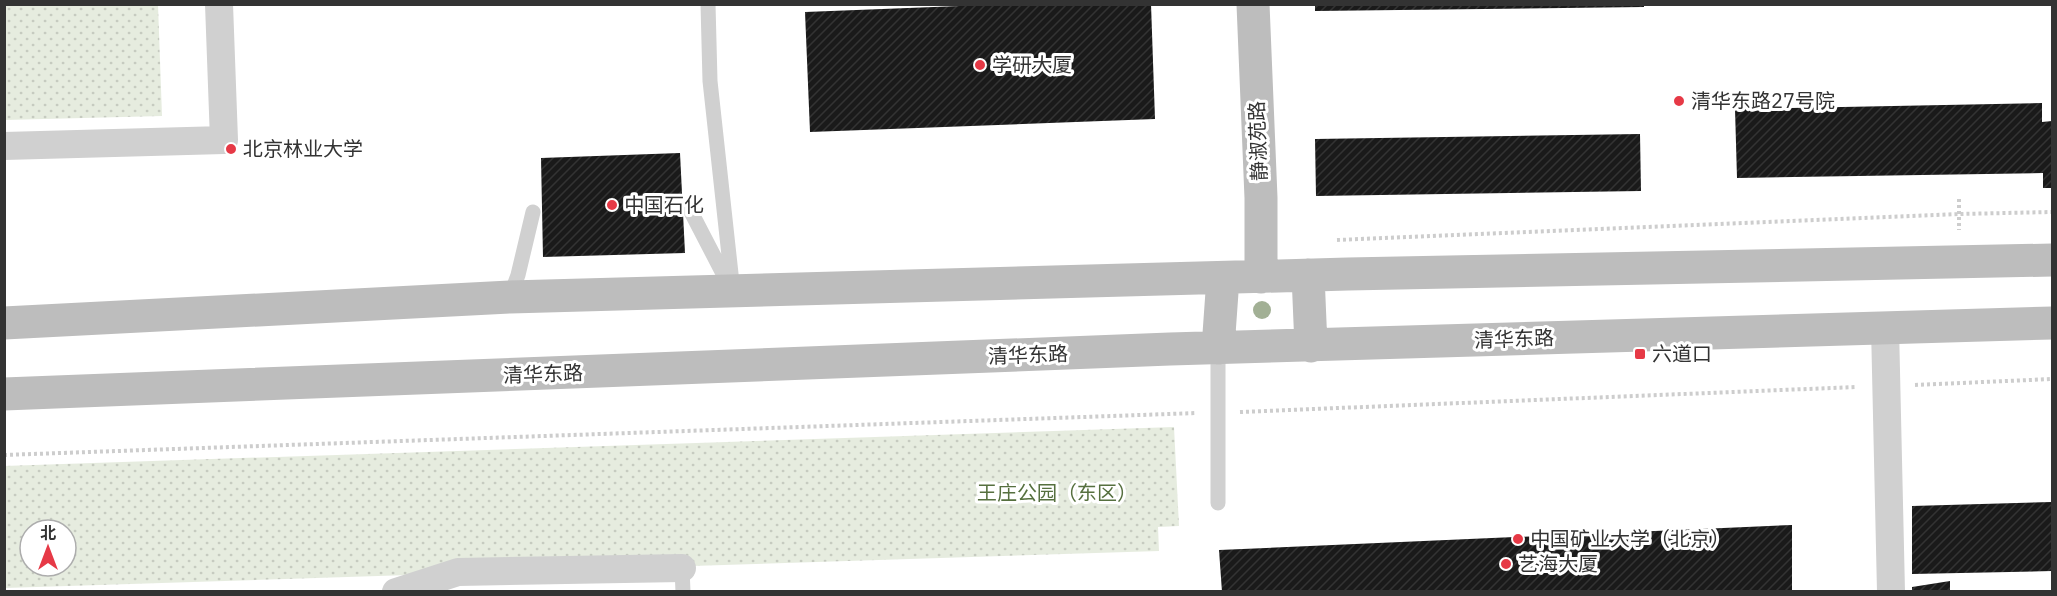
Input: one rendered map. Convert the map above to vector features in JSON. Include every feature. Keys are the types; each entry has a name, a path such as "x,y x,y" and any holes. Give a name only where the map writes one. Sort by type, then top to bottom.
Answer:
{"main road":[{"name":"静淑苑路","path":"1253,4 1261,198 1261,277"},
{"path":"4,322 510,297 1308,275 2052,260"},
{"path":"1308,275 1311,346"},
{"path":"1218,348 1223,278"},
{"name":"清华东路","path":"4,394 1218,348 2052,323"}],"street":[{"path":"4,146 224,140 219,4"},
{"path":"1885,327 1891,591"},
{"path":"396,591 458,572 683,580"}],"lane":[{"path":"708,4 710,81 733,292"},
{"path":"688,206 733,292"},
{"path":"510,297 518,275 533,212"},
{"path":"1218,348 1216,413 1218,503"}],"path":[{"path":"1959,199 1959,231"},
{"path":"4,455 1216,413 2052,379"}],"green space":[{"path":"4,5 158,5 162,116 5,120"},
{"name":"王庄公园（东区）","path":"1174,427 1179,526 1158,527 1159,551 5,588 4,466"}],"building":[{"name":"学研大厦","path":"1011,4 1151,4 1155,119 810,132 805,12"},
{"path":"1315,5 1644,5 1644,7 1315,11"},
{"path":"2042,103 2042,122 2052,121 2052,188 2043,188 2043,173 1737,178 1735,109"},
{"path":"1640,134 1641,191 1316,196 1315,139"},
{"name":"中国石化","path":"680,153 685,253 543,257 541,158"},
{"path":"2052,502 2052,571 1912,574 1912,506"},
{"name":"艺海大厦","path":"1792,525 1792,592 1222,592 1219,550"},
{"path":"1950,581 1950,592 1912,592 1912,587"}],"place":[{"name":"学研大厦","path":"980,65"},
{"name":"清华东路27号院","path":"1679,101"},
{"name":"北京林业大学","path":"231,149"},
{"name":"中国石化","path":"612,205"},
{"name":"六道口","path":"1640,354"},
{"name":"中国矿业大学（北京）","path":"1518,539"},
{"name":"艺海大厦","path":"1506,564"}]}
